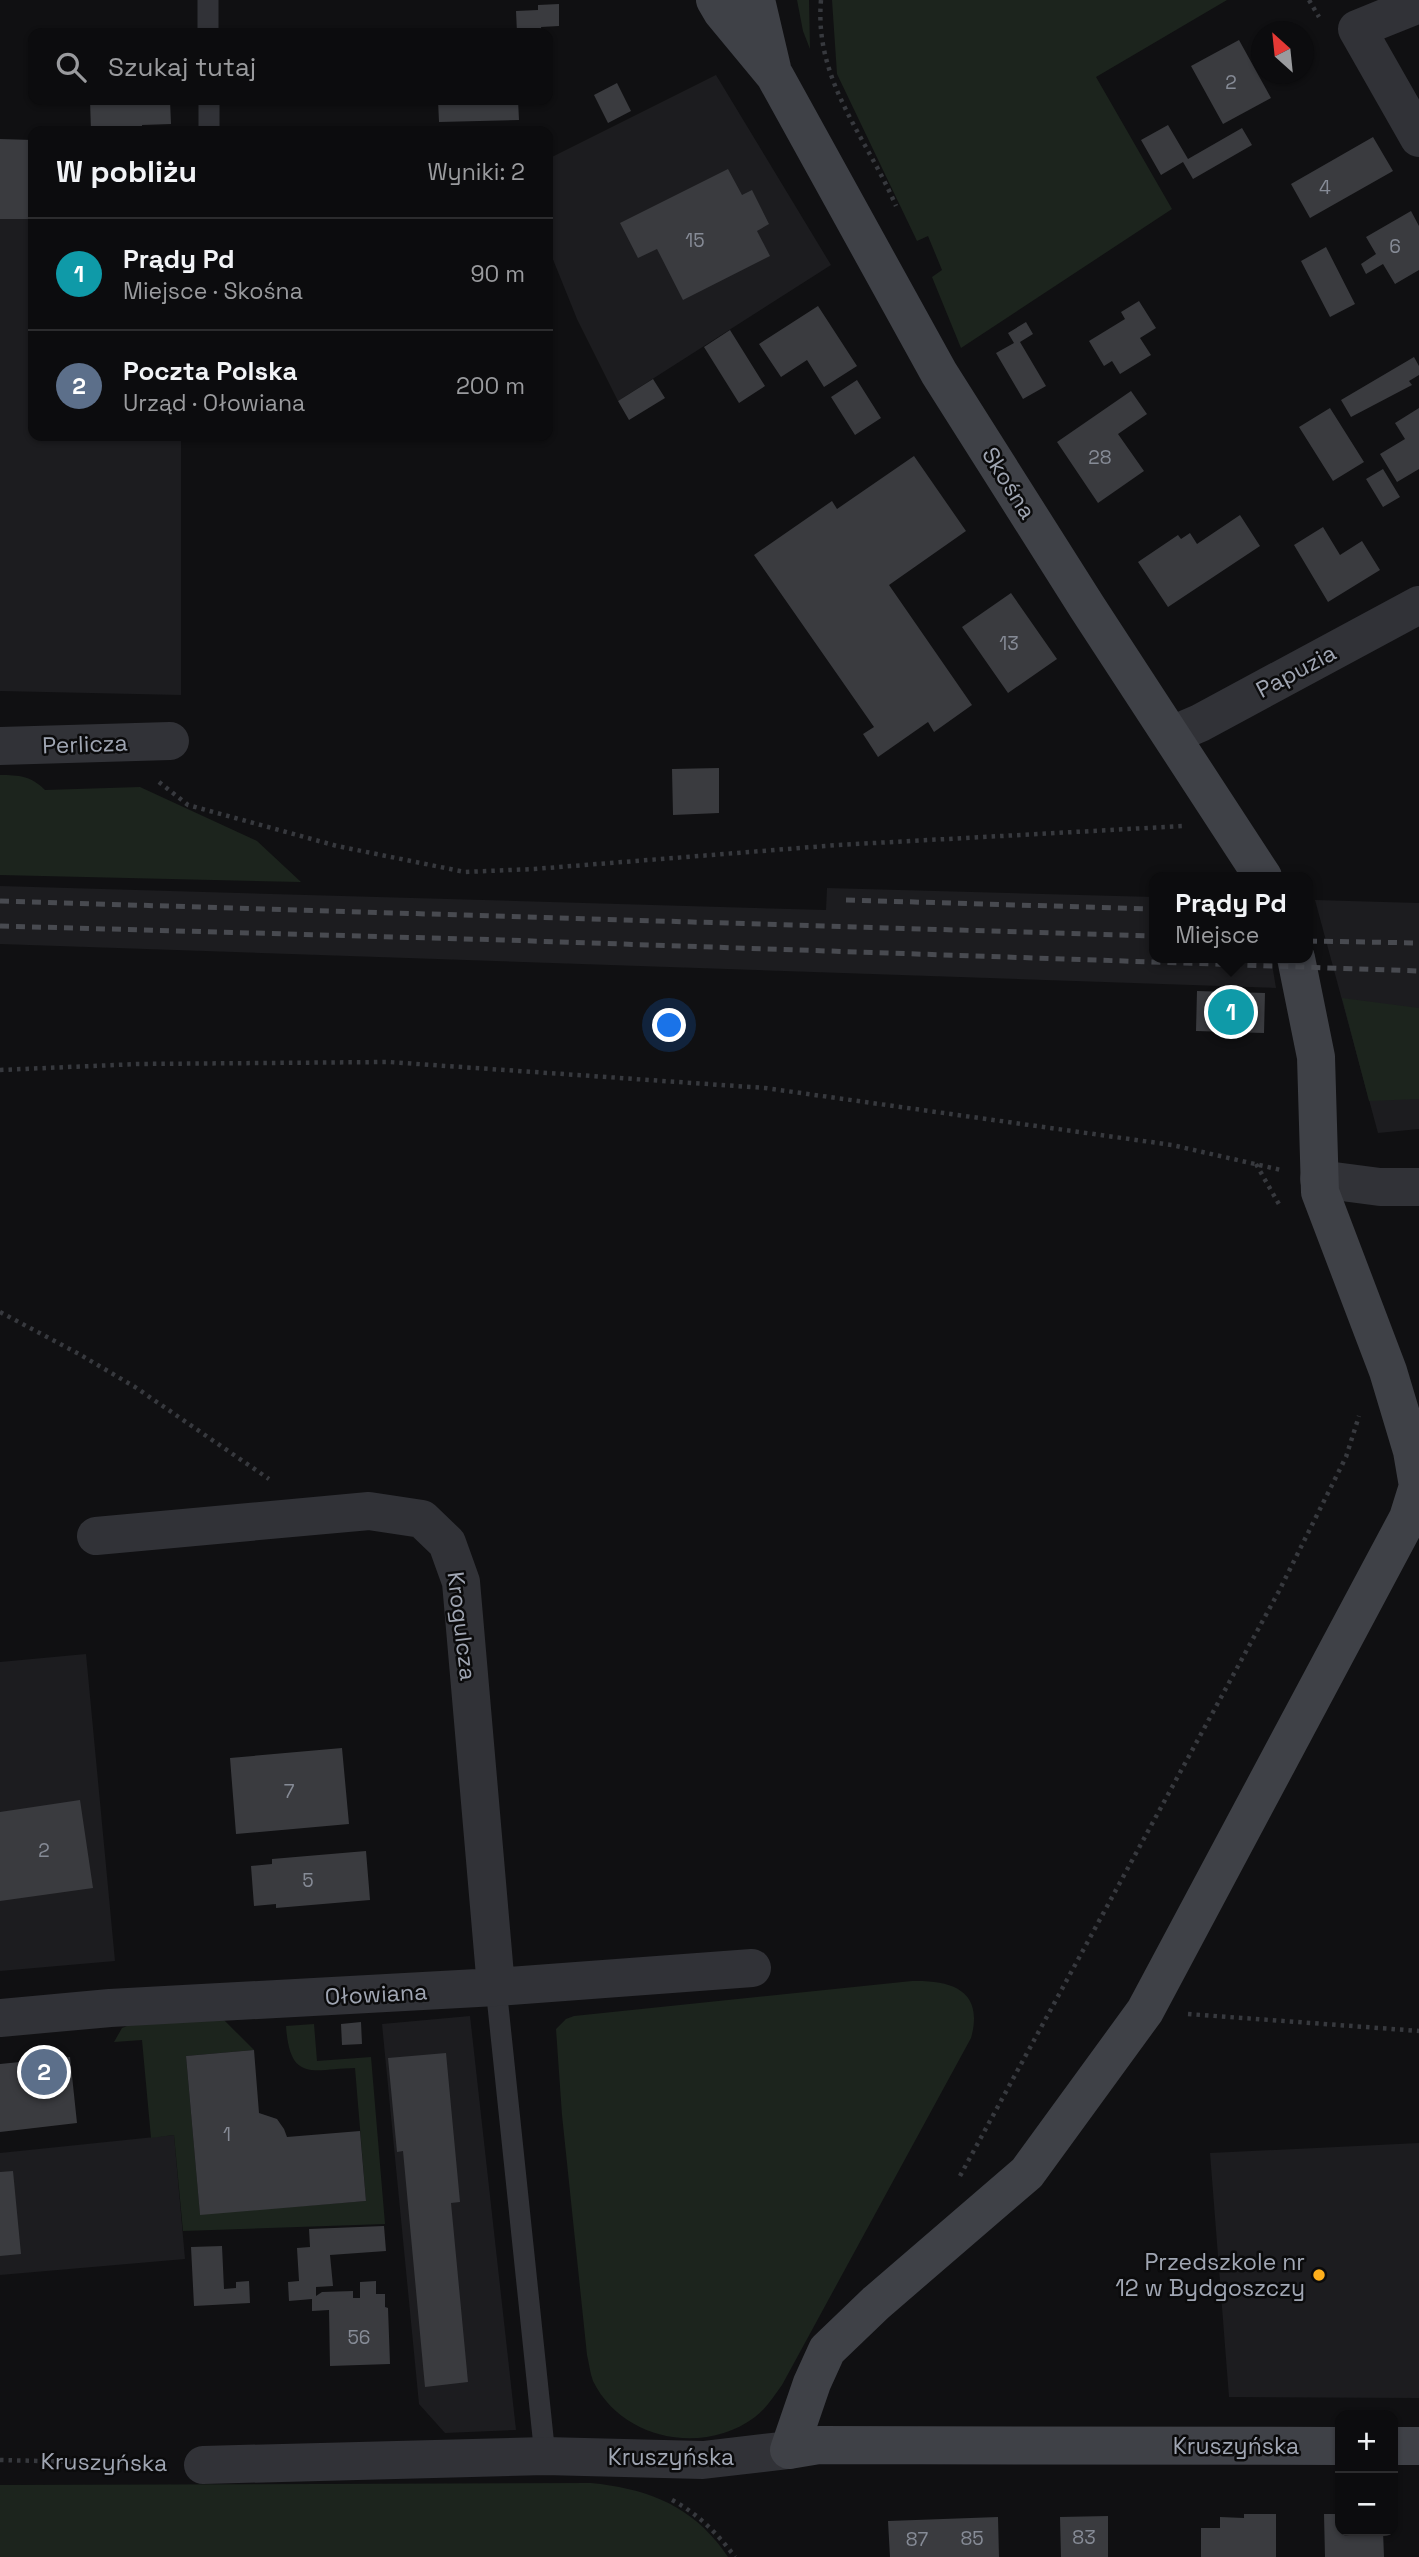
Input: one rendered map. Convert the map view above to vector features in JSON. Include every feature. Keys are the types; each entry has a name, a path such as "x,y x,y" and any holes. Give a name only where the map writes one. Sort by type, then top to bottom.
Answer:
{"street":[{"name":"Skośna","path":"715,0 775,76 939,373 1260,872"},
{"name":"Skośna","path":"756,0 775,76"},
{"path":"1419,4 1357,29 1419,138"},
{"name":"Papuzia","path":"1172,735 1200,723 1419,605"},
{"name":"Perlicza","path":"0,746 170,741"},
{"path":"789,2451 801,2413 827,2350 876,2303 1027,2173 1145,2011 1408,1518 1418,1486 1412,1451 1388,1371 1320,1185 1316,1056 1297,963"},
{"path":"1320,1185 1419,1187"},
{"name":"Krogulcza","path":"96,1536 369,1511 422,1520 447,1543 461,1582 496,1987"},
{"name":"Ołowiana","path":"0,2018 110,2008 496,1987 752,1968"},
{"name":"Kruszyńska","path":"202,2465 545,2456 703,2460 789,2451 819,2445 1335,2446"},
{"path":"1398,2446 1419,2446"}],"lane":[{"path":"208,0 208,28"},
{"path":"209,105 209,126"},
{"path":"496,1987 545,2456"}],"path":[{"path":"111,743 188,805 337,846 465,872 838,845 1229,822"},
{"path":"0,1070 137,1064 389,1062 765,1088 1172,1145 1256,1164 1320,1185"},
{"path":"1256,1164 1282,1209"},
{"path":"0,1312 135,1387 285,1489 319,1516"},
{"path":"954,2186 1279,1591 1346,1457 1361,1411"},
{"path":"1145,2011 1419,2031"},
{"name":"Kruszyńska","path":"0,2460 202,2465"},
{"path":"662,2494 682,2505 720,2537 735,2557"}],"shaded area":[{"path":"797,0 809,0 810,49 803,31"},
{"path":"832,0 1227,0 1096,77 1172,209 961,348 932,277 942,270 928,236 917,241 837,74"},
{"path":"716,75 831,265 618,401 577,319 553,259 553,156"},
{"path":"0,219 28,219 28,441 181,441 181,695 0,691"},
{"path":"0,775 24,777 45,790 140,787 257,841 301,882 0,875"},
{"path":"0,886 826,910 827,888 1149,897 1149,963 1272,963 1276,988 0,944"},
{"path":"1315,900 1419,903 1419,1129 1378,1133"},
{"path":"1342,998 1419,1008 1419,1099 1369,1101"},
{"path":"86,1654 115,1961 0,1971 0,1662"},
{"path":"912,1981 940,1983 962,1992 973,2009 971,2038 782,2385 755,2417 734,2429 712,2436 665,2436 643,2429 623,2417 606,2401 593,2381 587,2355 562,2115 556,2029 566,2019 574,2016"},
{"path":"470,2016 516,2430 445,2433 419,2404 382,2024"},
{"path":"224,2020 254,2050 186,2056 200,2214 366,2201 355,2068 306,2069 298,2065 292,2057 288,2044 286,2026 314,2024 317,2061 371,2057 385,2224 183,2231 174,2135 151,2138 142,2040 114,2042 122,2028 132,2024"},
{"path":"174,2135 185,2259 0,2275 0,2153"},
{"name":"Przedszkole nr 12 w Bydgoszczy","path":"1419,2143 1419,2398 1229,2397 1210,2153"},
{"path":"591,2483 632,2490 668,2503 700,2525 728,2557 0,2557 0,2485"}],"building":[{"path":"559,4 559,26 517,28 516,11 538,10 538,5"},
{"path":"1239,40 1251,62 1251,84 1263,84 1271,98 1223,124 1191,66"},
{"path":"617,83 631,111 608,123 594,95"},
{"path":"90,105 170,105 171,124 91,126"},
{"path":"438,105 518,105 519,120 439,122"},
{"path":"1168,125 1188,159 1242,128 1252,145 1193,179 1183,162 1161,175 1141,140"},
{"path":"1373,137 1393,171 1310,218 1291,184"},
{"path":"0,139 28,140 28,219 0,219"},
{"path":"728,169 742,195 752,190 769,224 757,231 770,256 683,300 657,249 638,258 620,223"},
{"path":"1411,211 1419,226 1419,270 1395,284 1383,264 1366,274 1361,264 1376,254 1366,237"},
{"path":"1326,247 1355,304 1330,317 1301,261"},
{"path":"1139,301 1156,328 1140,338 1151,355 1120,374 1112,361 1104,366 1089,341 1125,319 1121,312"},
{"path":"818,306 857,366 824,387 807,360 781,377 759,344"},
{"path":"1026,322 1033,334 1020,342 1046,386 1023,399 996,353 1014,343 1008,333"},
{"path":"730,330 765,386 739,403 704,347"},
{"path":"1414,357 1419,366 1419,375 1409,381 1412,385 1351,417 1341,400"},
{"path":"653,379 665,398 629,420 618,401"},
{"path":"857,380 881,418 855,435 831,397"},
{"path":"1131,391 1147,414 1118,434 1144,471 1098,503 1057,442"},
{"path":"1330,408 1364,462 1333,481 1299,427"},
{"path":"1419,408 1419,469 1397,482 1380,454 1405,439 1395,423"},
{"path":"914,456 966,531 889,585 972,705 934,732 928,722 878,757 863,734 874,727 754,555 832,501 837,509"},
{"path":"1383,469 1400,497 1383,507 1366,479"},
{"path":"1240,515 1260,546 1168,607 1138,562 1178,535 1181,539 1190,533 1197,544"},
{"path":"1323,527 1340,555 1362,541 1380,570 1328,602 1294,545"},
{"path":"1011,593 1057,659 1008,693 962,627"},
{"path":"719,768 719,813 673,815 672,769"},
{"path":"1197,991 1265,993 1264,1033 1196,1031"},
{"path":"342,1748 349,1824 236,1834 230,1758"},
{"path":"80,1800 93,1888 0,1901 0,1812"},
{"path":"366,1851 370,1900 276,1908 276,1904 254,1906 251,1866 272,1864 272,1859"},
{"path":"361,2022 362,2044 342,2045 341,2024"},
{"path":"254,2050 259,2113 277,2119 287,2137 360,2131 366,2201 200,2215 186,2056"},
{"path":"446,2053 460,2202 451,2203 468,2382 425,2387 403,2151 397,2152 388,2058"},
{"path":"70,2057 77,2123 0,2132 0,2064"},
{"path":"13,2171 21,2254 0,2256 0,2172"},
{"path":"384,2226 386,2251 330,2255 333,2286 316,2287 316,2296 322,2292 353,2291 353,2298 360,2298 360,2282 376,2281 376,2294 385,2294 385,2307 388,2308 390,2364 330,2366 329,2310 312,2311 312,2299 289,2301 288,2282 299,2281 297,2248 310,2247 309,2229"},
{"path":"222,2246 224,2289 236,2288 236,2282 249,2281 250,2303 194,2306 191,2247"},
{"path":"1244,2514 1276,2514 1276,2557 1201,2557 1201,2528 1220,2528 1220,2517 1244,2518"},
{"path":"1324,2514 1335,2514 1335,2536 1383,2536 1384,2557 1325,2557"},
{"path":"1108,2516 1108,2557 1061,2557 1060,2517"},
{"path":"998,2517 999,2557 890,2557 888,2521"}],"railway":[{"path":"846,900 1149,909"},
{"path":"0,901 1149,936"},
{"path":"0,926 1149,962"},
{"path":"1313,941 1419,943"},
{"path":"1183,963 1419,971"}],"place":[{"name":"Prądy Pd","path":"1231,1012"},
{"name":"Poczta Polska","path":"44,2072"},
{"name":"Przedszkole nr 12 w Bydgoszczy","path":"1319,2275"}]}
